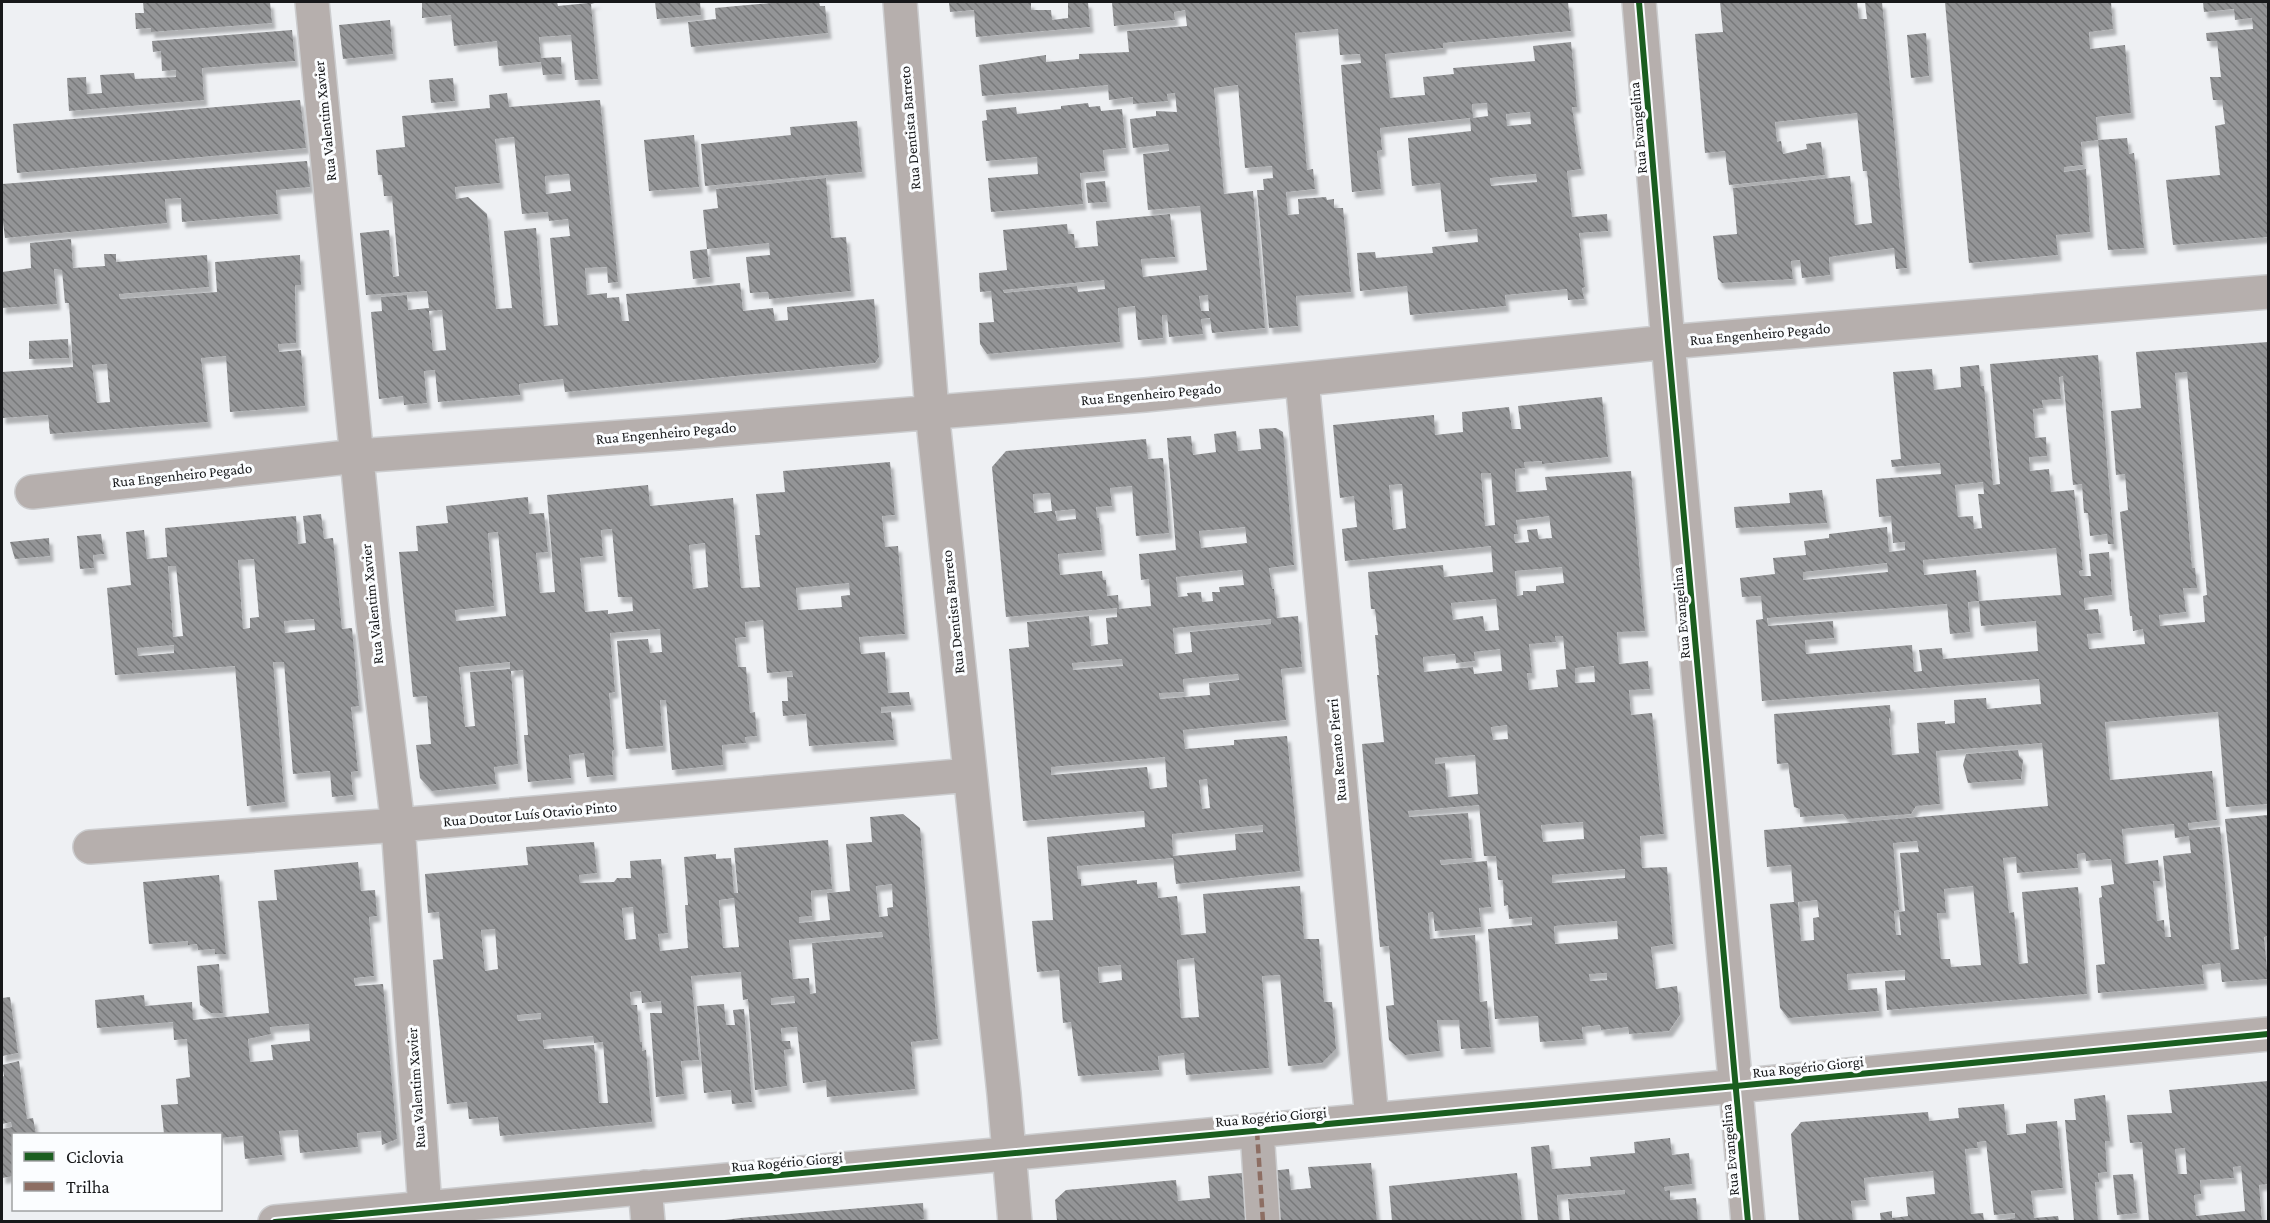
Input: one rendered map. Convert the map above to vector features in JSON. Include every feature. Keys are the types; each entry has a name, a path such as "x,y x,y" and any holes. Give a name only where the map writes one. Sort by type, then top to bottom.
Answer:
{"street":[{"name":"Rua Valentim Xavier","path":"312,2 373,621 398,825 425,1208"},
{"name":"Rua Dentista Barreto","path":"900,2 932,411 1016,1221"},
{"name":"Rua Evangelina","path":"1639,2 1748,1221"},
{"name":"Rua Engenheiro Pegado","path":"32,492 357,456 678,433 1302,380 1668,342 2268,292"},
{"name":"Rua Renato Pierri","path":"1302,380 1372,1120"},
{"name":"Rua Doutor Luís Otavio Pinto","path":"90,848 398,825 970,775"},
{"name":"Rua Rogério Giorgi","path":"275,1221 1257,1131 2268,1034"},
{"path":"1257,1131 1263,1221"},
{"path":"645,1187 648,1221"}],"building":[{"path":"143,2 270,2 272,23 151,32 151,28 136,29 135,13 144,13"},
{"path":"422,2 557,2 558,6 598,2 591,4 598,79 575,80 571,35 539,37 541,58 561,57 562,74 543,75 541,62 499,66 497,41 454,46 451,15 422,18"},
{"path":"655,2 700,2 701,15 657,19"},
{"path":"782,2 819,2 820,6 825,6 828,33 691,47 688,22 716,19 715,8"},
{"path":"949,2 1031,2 1031,10 1051,10 1052,20 1068,18 1068,2 1088,2 1090,27 976,37 974,10 950,12"},
{"path":"1112,2 1568,2 1571,31 1443,43 1443,48 1385,54 1390,98 1425,95 1423,77 1454,74 1453,68 1535,61 1533,46 1571,42 1577,107 1572,107 1581,169 1567,171 1572,217 1607,214 1608,231 1579,233 1585,287 1582,288 1584,299 1568,300 1567,289 1505,295 1506,306 1410,315 1407,286 1360,291 1357,253 1375,252 1376,258 1433,253 1432,247 1478,242 1477,229 1445,232 1440,183 1412,186 1408,138 1471,131 1470,118 1380,128 1382,150 1377,151 1381,189 1352,192 1341,65 1361,63 1360,54 1340,55 1338,29 1295,33 1307,170 1313,169 1315,189 1286,192 1288,215 1299,214 1298,199 1326,197 1327,200 1334,199 1334,208 1343,208 1351,292 1296,296 1298,326 1269,328 1257,190 1264,190 1263,179 1273,178 1272,166 1245,168 1238,85 1214,88 1224,194 1253,191 1265,328 1212,333 1210,318 1201,319 1203,334 1169,337 1167,315 1162,315 1163,338 1138,340 1135,306 1118,308 1120,342 987,354 980,344 979,323 994,322 991,291 980,292 979,273 1007,270 1003,230 1067,224 1068,234 1074,234 1075,248 1098,246 1096,221 1170,214 1175,257 1141,259 1143,277 1207,270 1200,206 1148,210 1143,154 1169,151 1168,144 1133,148 1130,119 1156,116 1156,111 1177,112 1175,93 1167,94 1168,101 1133,104 1133,97 1109,100 1108,85 982,96 979,65 1046,55 1046,62 1079,59 1079,54 1129,52 1127,31 1187,26 1185,10 1174,12 1175,20 1114,26","holes":["1487,103 1488,116 1473,118 1472,104","1530,112 1531,124 1507,126 1506,114","1536,174 1537,182 1491,186 1490,178","1104,280 1105,289 1078,292 1077,286 1004,293 1003,290","1208,295 1209,311 1201,311 1199,296"]},
{"path":"1720,2 1857,2 1859,19 1867,19 1865,2 1882,2 1907,268 1896,269 1894,248 1829,257 1830,275 1802,278 1800,260 1791,261 1793,279 1722,283 1718,279 1713,236 1737,234 1733,188 1850,176 1855,225 1872,223 1867,171 1863,171 1857,113 1775,122 1777,142 1781,141 1783,154 1807,149 1806,144 1821,142 1825,175 1729,185 1725,151 1705,153 1695,34 1723,32"},
{"path":"1945,2 2111,2 2113,29 2089,32 2090,49 2125,45 2131,113 2096,117 2098,140 2081,142 2083,165 2064,167 2064,172 2086,169 2090,232 2056,235 2058,255 1969,263"},
{"path":"2203,2 2268,2 2268,237 2173,245 2166,180 2220,175 2215,126 2225,124 2222,100 2213,100 2210,77 2221,77 2217,41 2207,41 2206,33 2253,29 2252,18 2235,20 2234,9 2204,12"},
{"path":"390,20 393,54 343,59 339,25"},
{"path":"292,30 295,61 202,68 204,100 69,111 67,78 86,77 87,94 102,93 100,75 134,73 135,79 176,77 176,70 162,71 161,51 153,52 152,41"},
{"path":"1926,33 1929,76 1911,78 1907,35"},
{"path":"453,78 455,101 431,103 429,80"},
{"path":"507,93 509,107 600,100 618,282 608,283 607,267 585,268 587,295 607,293 607,298 619,297 622,321 629,321 626,294 740,283 743,311 773,308 775,321 788,320 787,307 874,299 879,357 875,363 565,392 563,379 519,384 520,395 438,402 435,370 424,371 427,403 404,405 403,396 379,399 371,312 382,311 381,297 407,295 408,310 429,308 427,291 366,295 360,233 389,230 393,277 399,276 392,196 384,196 382,175 378,175 376,150 405,147 402,116 490,108 489,95","holes":["514,137 522,214 548,212 549,221 568,219 570,236 550,238 558,325 544,326 536,228 504,231 512,308 496,309 487,214 468,197 456,199 455,187 500,183 495,139","569,174 571,191 546,194 545,176","442,310 446,350 433,351 429,311"]},
{"path":"300,100 306,148 17,173 13,124"},
{"path":"1088,103 1089,107 1100,106 1101,111 1122,109 1126,148 1103,150 1105,171 1080,173 1083,204 991,212 988,178 1038,174 1037,157 986,161 982,121 987,120 986,110 1016,107 1017,114"},
{"path":"857,121 862,172 705,186 701,144 791,135 790,127"},
{"path":"694,135 699,187 649,191 644,140"},
{"path":"2127,138 2129,154 2134,153 2144,248 2108,250 2098,140"},
{"path":"307,161 310,187 276,190 278,214 182,222 181,198 165,199 167,223 5,238 2,184"},
{"path":"826,178 831,238 846,237 851,291 769,299 768,292 750,293 746,257 770,255 769,243 707,249 703,210 718,208 716,189"},
{"path":"1105,181 1107,202 1088,203 1086,183"},
{"path":"71,239 73,268 105,266 104,254 116,254 116,262 207,255 209,287 119,294 120,299 217,292 215,262 300,255 301,285 295,285 296,343 278,344 279,352 301,350 305,406 230,412 226,356 201,358 208,422 50,434 48,415 2,418 2,372 73,367 69,303 65,303 62,270 54,269 57,304 2,308 2,272 31,268 30,243","holes":["107,364 110,402 97,403 92,365"]},
{"path":"707,249 710,277 693,279 690,251"},
{"path":"68,339 69,358 29,359 29,341"},
{"path":"2268,342 2268,804 2226,807 2218,712 2105,722 2110,780 2212,771 2217,820 2188,823 2189,830 2220,827 2231,950 2239,949 2225,819 2268,815 2268,936 2264,937 2268,979 2222,982 2220,963 2202,965 2204,984 2098,993 2096,965 2105,964 2099,898 2102,897 2101,886 2114,884 2111,859 2086,861 2085,853 2077,854 2078,868 2017,873 2016,857 2003,858 2009,913 2014,912 2019,964 2028,963 2022,892 2078,887 2087,994 1887,1010 1885,981 1905,980 1905,970 1847,974 1848,990 1877,988 1879,1011 1788,1018 1780,1008 1770,904 1794,902 1791,865 1767,867 1764,830 2048,806 2042,743 1936,751 1940,804 1916,806 1911,814 1847,819 1843,814 1800,817 1800,809 1794,807 1788,763 1777,764 1774,714 1890,705 1892,755 1919,753 1917,723 1945,721 1945,724 1955,723 1954,700 1986,698 1987,709 2041,704 2039,679 1762,701 1756,620 1763,619 1761,596 1742,597 1740,578 1775,574 1773,558 1806,555 1804,541 1829,538 1829,534 1887,527 1889,552 1905,550 1905,542 1893,543 1891,516 1879,517 1876,479 1941,474 1940,463 1892,467 1891,460 1901,459 1893,372 1932,369 1934,390 1961,387 1960,367 1979,365 1981,386 1984,386 1993,485 2000,484 1990,364 2098,355 2114,544 2108,544 2107,534 2090,536 2088,513 2084,513 2082,484 2073,485 2063,376 2059,377 2061,399 2042,400 2043,408 2033,409 2035,438 2046,437 2047,456 2029,457 2030,471 2049,469 2051,492 2074,490 2083,570 2079,571 2080,576 2091,576 2089,554 2109,552 2112,595 2084,598 2085,610 2098,609 2101,633 2087,634 2089,649 2145,644 2143,629 2133,631 2132,616 2130,616 2120,512 2128,510 2125,474 2116,475 2111,411 2141,408 2136,352","holes":["2187,372 2207,595 2203,596 2205,622 2160,626 2159,615 2186,612 2183,588 2197,588 2195,568 2192,568 2175,373","1983,482 1984,494 1978,494 1982,528 1974,529 1973,516 1958,517 1955,485","2056,548 2061,595 1979,601 1976,570 1924,575 1923,560","1887,563 1888,572 1803,580 1803,572","1979,601 1981,626 2036,621 2038,651 1943,659 1942,648 1919,650 1922,671 1914,672 1912,645 1806,654 1805,640 1834,638 1833,621 1768,626 1767,618 1947,604 1950,634 1970,632 1968,602","2174,824 2175,838 2189,836 2191,853 2163,856 2171,937 2165,937 2164,920 2157,921 2153,881 2160,881 2158,860 2125,864 2122,829","1917,841 1919,852 1900,853 1905,911 1899,912 1901,935 1896,935 1894,911 1899,910 1893,843","1973,886 1981,965 1951,967 1950,959 1941,959 1937,913 1946,913 1944,889","1817,900 1819,917 1813,918 1814,940 1801,941 1798,902"]},
{"path":"1602,397 1608,457 1542,464 1542,461 1524,462 1525,468 1515,469 1516,492 1547,490 1545,477 1631,471 1645,631 1617,632 1619,664 1648,661 1650,689 1629,690 1631,715 1652,713 1664,834 1640,836 1642,868 1667,867 1673,944 1651,947 1656,989 1677,986 1680,1015 1669,1031 1629,1034 1628,1027 1601,1030 1600,1025 1582,1027 1583,1039 1540,1042 1538,1016 1495,1019 1488,929 1532,925 1532,917 1509,919 1508,905 1504,906 1503,880 1498,880 1496,856 1484,856 1479,805 1408,811 1409,817 1468,813 1472,858 1440,860 1441,865 1487,861 1491,907 1479,908 1481,927 1435,931 1433,912 1428,913 1430,939 1475,935 1480,1002 1487,1001 1491,1047 1461,1049 1459,1020 1437,1020 1440,1051 1405,1055 1389,1040 1386,1006 1394,1005 1389,946 1380,947 1362,744 1384,742 1377,675 1379,675 1375,635 1378,635 1375,609 1371,609 1368,572 1443,565 1444,577 1493,572 1491,546 1345,561 1342,529 1357,527 1354,496 1340,498 1333,425 1434,415 1435,435 1463,432 1462,412 1509,407 1512,429 1521,429 1518,406","holes":["1481,473 1491,473 1495,525 1485,526","1402,484 1406,528 1393,530 1389,485","1549,516 1552,538 1539,539 1537,529 1527,530 1529,542 1515,543 1514,534 1518,534 1516,520","1562,567 1564,583 1536,586 1536,591 1523,591 1523,595 1517,596 1515,571","1496,599 1499,630 1485,631 1483,616 1453,620 1451,603","1555,636 1563,636 1566,669 1556,670 1558,687 1529,690 1527,673 1532,673 1529,644 1556,642","1500,649 1502,671 1474,674 1473,667 1424,672 1423,657 1455,654 1456,663 1475,661 1474,652","1594,666 1595,682 1575,683 1575,668","1507,725 1508,739 1493,740 1491,727","1475,755 1478,794 1448,797 1445,763 1435,764 1435,758","1583,822 1584,839 1543,842 1541,825","1625,869 1625,878 1552,883 1552,875","1617,921 1618,939 1555,944 1554,926","1607,973 1607,980 1590,981 1589,974"]},
{"path":"1276,428 1283,432 1294,565 1269,568 1277,618 1298,616 1302,667 1281,669 1286,720 1183,730 1185,749 1234,745 1234,740 1287,736 1300,871 1176,884 1173,858 1077,866 1078,879 1081,879 1081,886 1137,880 1137,884 1157,882 1158,898 1177,896 1181,935 1206,933 1203,894 1300,886 1304,939 1319,939 1324,1002 1332,1002 1336,1049 1322,1063 1288,1066 1280,975 1262,976 1269,1068 1186,1075 1184,1053 1158,1056 1159,1070 1078,1076 1071,1022 1063,1023 1059,970 1037,972 1032,921 1053,920 1047,837 1145,827 1144,811 1023,821 1009,649 1029,647 1027,622 1089,616 1091,646 1108,644 1106,618 1117,617 1117,608 1006,617 992,467 1006,451 1146,439 1148,459 1163,458 1169,533 1136,536 1132,486 1110,488 1112,506 1096,507 1102,550 1058,554 1060,575 1102,571 1103,580 1106,580 1107,596 1118,595 1119,609 1151,606 1149,579 1141,580 1139,554 1176,550 1167,438 1191,436 1193,455 1216,452 1214,434 1236,431 1238,451 1261,449 1259,429","holes":["1050,493 1052,511 1034,513 1033,494","1075,509 1076,519 1057,521 1055,511","1245,527 1247,543 1201,548 1199,531","1242,570 1244,585 1219,587 1220,592 1212,592 1213,601 1202,602 1201,592 1187,593 1188,596 1178,597 1176,577","1271,619 1271,624 1190,632 1192,652 1175,654 1173,628","1122,659 1123,666 1073,670 1072,663","1238,674 1239,680 1209,683 1210,695 1160,699 1159,693 1184,692 1183,679","1165,757 1167,787 1150,789 1147,767 1051,775 1051,767","1207,779 1210,808 1202,809 1199,780","1263,825 1263,832 1235,834 1236,850 1173,856 1172,834","1194,958 1199,1017 1181,1018 1177,960","1121,965 1122,980 1099,983 1098,967"]},
{"path":"890,462 895,515 882,516 885,547 898,546 905,634 859,637 861,654 885,652 888,693 909,692 911,705 881,707 881,713 891,712 894,740 809,746 806,714 783,716 782,701 788,701 787,677 793,677 792,671 767,673 763,620 745,622 746,637 735,638 738,667 746,667 750,713 755,712 757,736 745,737 746,743 722,745 723,765 672,770 666,700 660,700 663,746 626,749 617,641 648,639 650,653 662,652 660,629 610,633 615,692 609,693 614,750 612,751 613,775 587,777 584,753 569,755 571,778 528,782 524,735 528,735 523,670 511,671 518,764 494,767 496,784 432,791 420,778 416,745 431,744 427,696 413,697 399,552 418,551 416,526 448,523 446,506 528,497 529,514 544,513 548,552 536,553 540,593 555,592 547,495 648,485 650,506 733,498 741,588 760,587 755,535 760,535 756,494 785,492 783,471","holes":["612,529 618,597 632,597 633,611 608,614 608,610 585,612 580,558 603,556 601,530","498,532 506,616 456,621 455,610 494,606 488,533","705,543 708,587 693,589 689,545","849,583 850,595 841,596 842,607 798,610 796,588","510,662 510,669 470,672 475,726 465,727 459,667"]},
{"path":"1822,490 1827,523 1736,528 1734,507 1790,503 1789,493"},
{"path":"321,514 324,539 333,538 342,629 352,628 359,706 351,707 358,771 351,772 353,795 332,797 330,771 293,774 284,662 273,662 285,802 247,806 235,666 115,675 107,588 131,585 126,532 144,530 147,559 167,557 165,528 296,516 298,544 306,543 303,516","holes":["254,559 259,617 250,618 250,628 243,629 238,560","168,566 176,566 183,636 173,637","314,619 315,630 285,633 284,621","174,645 174,653 138,656 137,648"]},
{"path":"101,534 104,554 93,555 94,568 80,569 77,536"},
{"path":"49,538 50,556 15,559 10,542"},
{"path":"2018,750 2023,760 2021,779 1968,783 1963,765 1966,754"},
{"path":"903,814 920,828 938,1039 911,1042 915,1089 827,1097 826,1080 803,1083 797,1027 781,1028 782,1041 790,1041 791,1049 784,1050 787,1086 755,1090 748,999 743,1000 741,972 691,976 699,1060 681,1061 684,1094 656,1097 650,1013 662,1013 661,1001 642,1003 641,991 630,992 631,1005 637,1005 642,1051 646,1050 652,1122 500,1136 498,1117 469,1119 467,1102 447,1104 433,960 443,959 439,912 428,913 425,874 528,865 526,847 594,842 597,873 579,875 580,883 614,882 617,878 631,878 630,861 661,859 668,933 658,934 660,951 688,948 685,905 688,905 684,857 716,854 716,859 731,858 734,893 738,893 734,848 828,840 832,889 811,891 812,916 799,917 799,923 830,920 827,893 850,891 846,844 872,842 870,817","holes":["892,884 893,907 887,908 888,916 879,917 876,886","734,898 739,947 723,948 719,900","633,907 636,939 625,940 622,908","495,929 498,969 485,971 481,930","882,932 883,937 812,943 816,993 810,994 809,978 793,979 789,940","794,996 795,1003 771,1005 771,998","541,1013 541,1019 518,1021 517,1015","593,1036 594,1043 603,1042 608,1103 599,1103 594,1045 544,1049 543,1040"]},
{"path":"358,862 361,891 375,890 377,916 369,917 374,976 354,978 355,986 383,984 397,1139 382,1145 381,1131 357,1133 358,1147 300,1153 298,1130 279,1131 282,1155 245,1159 243,1136 222,1138 222,1133 164,1133 161,1105 178,1104 176,1079 190,1077 187,1039 174,1040 173,1022 97,1028 95,1000 144,995 145,1006 192,1002 193,1020 269,1013 258,901 277,900 274,870","holes":["309,1024 310,1041 271,1045 273,1060 250,1062 248,1039 271,1034 270,1027"]},
{"path":"219,875 226,954 215,954 215,949 198,950 197,944 188,945 188,941 149,944 143,882"},
{"path":"219,964 223,1013 211,1013 200,1005 197,966"},
{"path":"10,997 18,1053 2,1056 2,998"},
{"path":"724,1004 726,1025 735,1025 733,1010 744,1009 752,1102 732,1104 731,1090 704,1093 697,1006"},
{"path":"19,1061 27,1119 33,1118 36,1133 12,1133 12,1176 2,1178 2,1129 12,1127 11,1122 2,1124 2,1077 4,1076 2,1065"},
{"path":"2268,1081 2268,1184 2259,1185 2262,1221 2149,1221 2142,1142 2130,1143 2127,1115 2172,1113 2169,1090","holes":["2185,1148 2187,1174 2178,1174 2175,1149","2241,1166 2245,1211 2196,1216 2194,1195 2201,1194 2200,1180 2234,1178 2233,1167"]},
{"path":"2105,1095 2110,1141 2105,1141 2107,1172 2098,1173 2099,1182 2095,1182 2098,1221 2074,1221 2065,1120 2076,1120 2074,1099"},
{"path":"2004,1104 2007,1135 2026,1133 2026,1124 2057,1121 2063,1188 2031,1191 2034,1218 2058,1216 2059,1221 1996,1221 2015,1218 2015,1213 1994,1215 1986,1141 1977,1142 1978,1148 1965,1149 1971,1214 1983,1213 1984,1221 1881,1221 1880,1213 1892,1211 1892,1218 1908,1216 1906,1197 1935,1194 1933,1171 1864,1178 1866,1200 1851,1201 1853,1221 1799,1221 1791,1134 1801,1122 1928,1112 1929,1121 1959,1118 1958,1108"},
{"path":"1670,1138 1672,1155 1689,1153 1692,1184 1664,1187 1665,1191 1670,1190 1670,1200 1696,1198 1698,1221 1570,1221 1568,1199 1625,1194 1625,1190 1557,1195 1559,1221 1538,1221 1531,1147 1549,1145 1552,1169 1591,1166 1590,1157 1635,1153 1634,1142"},
{"path":"1371,1163 1377,1221 1274,1221 1270,1171 1289,1169 1291,1190 1311,1188 1308,1167"},
{"path":"1242,1173 1247,1221 1057,1221 1055,1200 1066,1190 1176,1180 1178,1201 1210,1198 1208,1176"},
{"path":"1517,1173 1522,1221 1392,1221 1389,1186"},
{"path":"2133,1174 2137,1213 2117,1215 2113,1175"},
{"path":"923,1203 924,1219 914,1221 717,1221 740,1218"}],"marked path":[{"path":"1257,1131 1263,1222"}],"cycle path":[{"path":"1639,2 1748,1222"},
{"path":"275,1222 1736,1086 2268,1034"}]}
